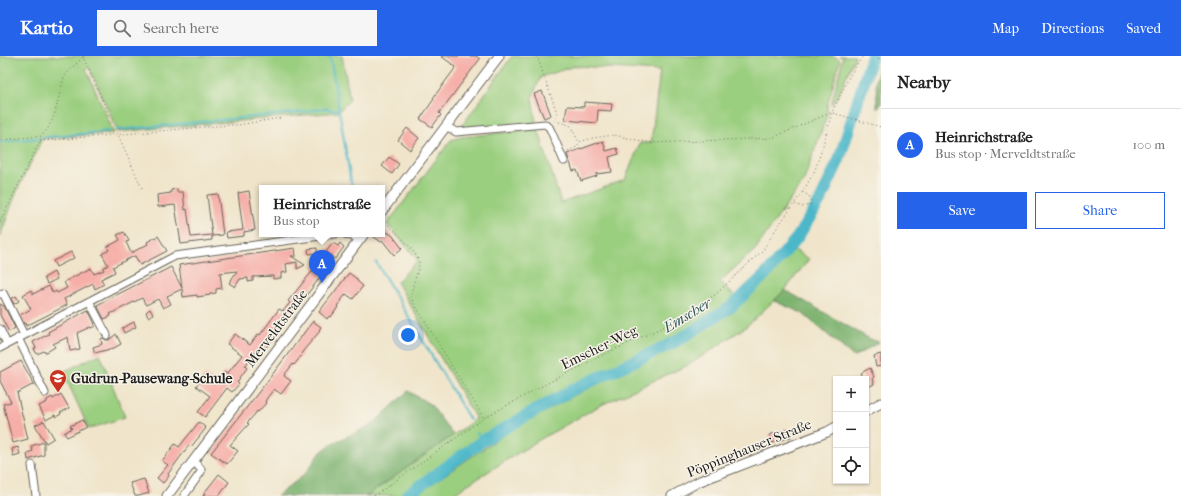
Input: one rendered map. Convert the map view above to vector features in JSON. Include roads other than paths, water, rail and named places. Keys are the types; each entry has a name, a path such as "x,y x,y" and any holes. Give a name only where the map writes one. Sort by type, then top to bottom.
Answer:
{"main road":[{"path":"385,207 499,56"},
{"name":"Merveldtstraße","path":"167,496 362,237"},
{"path":"869,409 881,403"},
{"name":"Pöppinghauser Straße","path":"672,496 700,481 833,429"}],"street":[{"path":"446,126 456,132 545,124 549,127 563,158"},
{"path":"0,348 175,256 313,237"},
{"path":"0,294 2,292 45,393"},
{"path":"89,301 106,335"},
{"path":"0,329 7,344"},
{"path":"184,496 202,472 193,461"},
{"path":"32,465 36,496"}],"waterway":[{"path":"330,56 352,185"},
{"name":"Emscher","path":"406,496 482,441 572,390 675,342 731,307 768,272 797,238 820,201 839,160 872,56"},
{"path":"117,130 303,112 326,108 332,110 338,109"},
{"path":"62,136 109,131"},
{"path":"46,137 60,136"},
{"path":"0,142 39,138"},
{"path":"376,262 470,420"},
{"path":"477,433 482,441"}],"place":[{"name":"Heinrichstraße","path":"322,283"},
{"name":"Gudrun-Pausewang-Schule","path":"58,393"}]}
